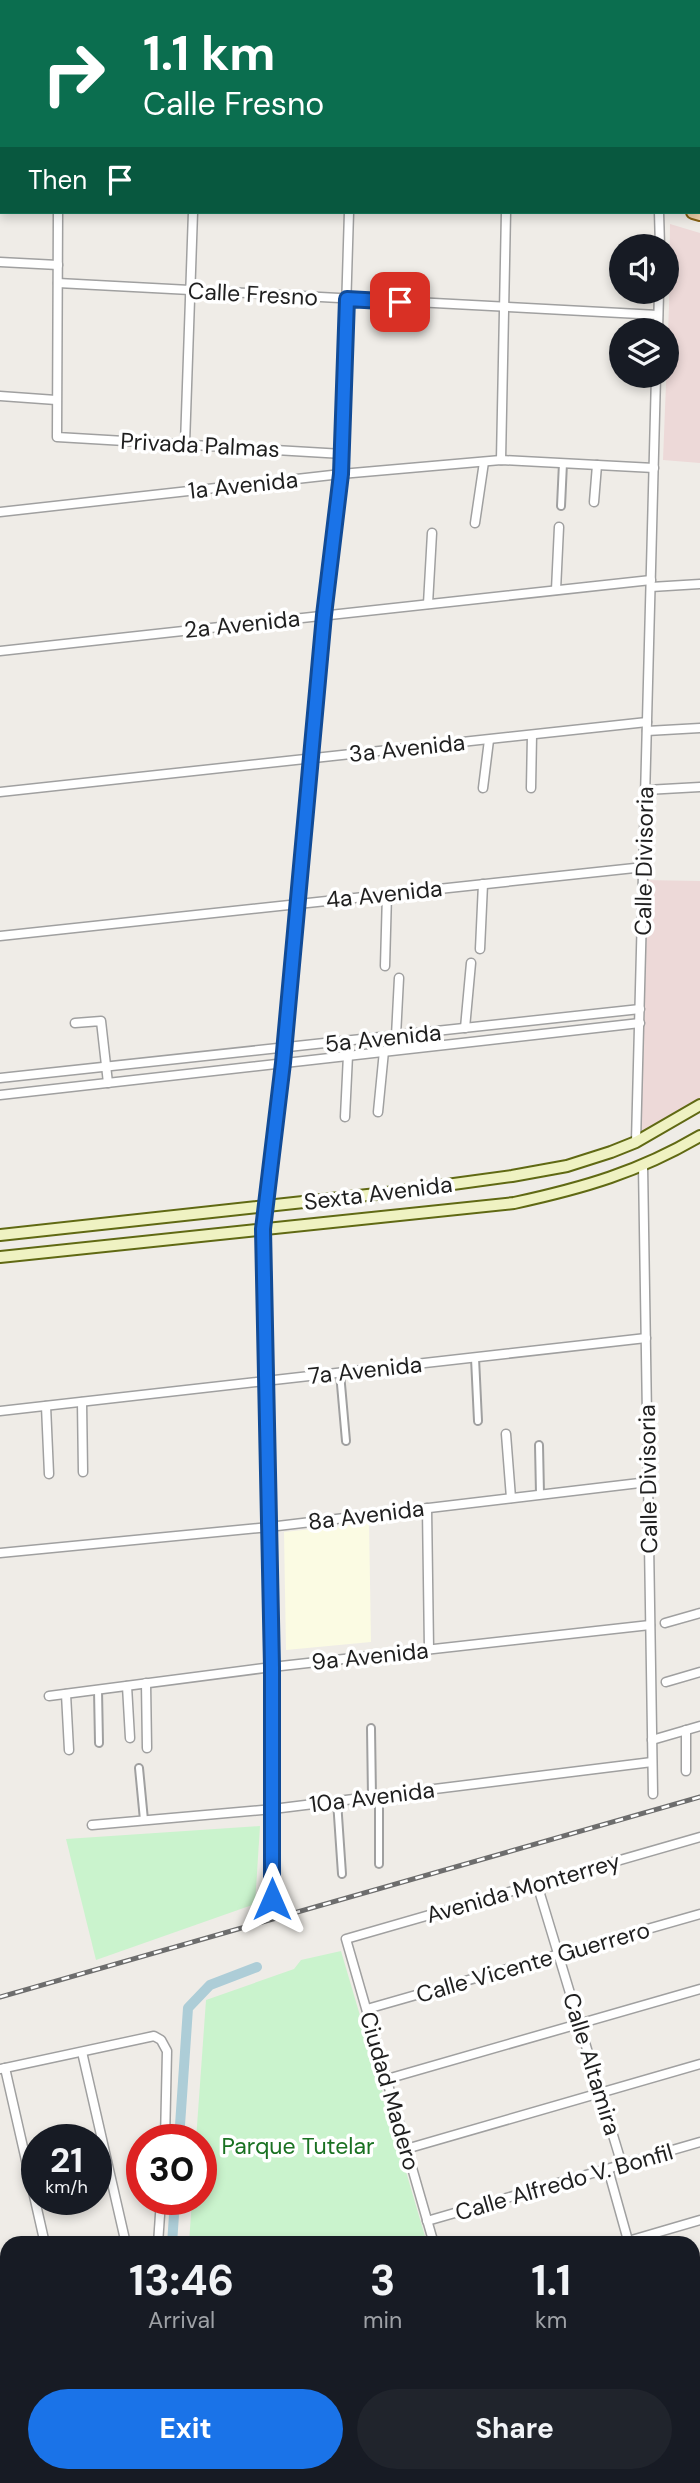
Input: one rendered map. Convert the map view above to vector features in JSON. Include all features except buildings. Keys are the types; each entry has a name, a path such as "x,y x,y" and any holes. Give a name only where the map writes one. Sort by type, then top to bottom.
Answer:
{"main road":[{"name":"Sexta Avenida","path":"0,1235 395,1192 567,1166 636,1142 700,1105"},
{"name":"Sexta Avenida","path":"0,1257 514,1203 565,1192 621,1175 700,1136"}],"street":[{"path":"0,396 56,400 58,214"},
{"path":"185,444 193,214"},
{"path":"272,1899 272,1667 263,1229 283,1063 324,615 343,454 349,214"},
{"path":"501,460 506,214"},
{"path":"660,234 661,214"},
{"path":"0,262 58,265"},
{"name":"Calle Fresno","path":"58,283 658,315"},
{"path":"658,304 658,315"},
{"name":"Calle Divisoria","path":"636,1142 656,388"},
{"name":"Privada Palmas","path":"56,400 57,437 343,454"},
{"name":"1a Avenida","path":"0,512 341,474 501,460 654,468"},
{"path":"475,523 484,462"},
{"path":"561,506 563,463"},
{"path":"594,502 597,465"},
{"path":"556,590 559,527"},
{"path":"428,604 432,533"},
{"name":"2a Avenida","path":"0,651 556,590 651,583 700,584"},
{"name":"3a Avenida","path":"0,792 532,735 647,727 700,728"},
{"path":"531,788 532,735"},
{"path":"483,788 489,740"},
{"path":"646,790 700,787"},
{"name":"4a Avenida","path":"0,936 644,867"},
{"path":"480,949 483,884"},
{"path":"385,966 387,894"},
{"path":"465,1028 471,963"},
{"path":"396,1036 399,978"},
{"name":"5a Avenida","path":"0,1078 640,1009"},
{"path":"75,1023 101,1021 108,1083"},
{"path":"514,1023 515,1036"},
{"name":"5a Avenida","path":"0,1095 640,1023"},
{"path":"454,1030 454,1043"},
{"path":"377,1112 384,1051"},
{"path":"345,1117 348,1055"},
{"name":"Calle Divisoria","path":"643,1165 653,1794"},
{"name":"7a Avenida","path":"0,1411 646,1338"},
{"path":"475,1358 478,1421"},
{"path":"340,1373 346,1441"},
{"path":"82,1402 83,1472"},
{"path":"46,1406 49,1474"},
{"path":"506,1434 511,1498"},
{"path":"539,1445 540,1494"},
{"name":"8a Avenida","path":"0,1553 269,1527 648,1482"},
{"path":"427,1508 429,1649"},
{"path":"665,1623 700,1613"},
{"name":"9a Avenida","path":"49,1696 272,1667 650,1625"},
{"path":"666,1682 700,1672"},
{"path":"146,1683 147,1748"},
{"path":"127,1686 130,1738"},
{"path":"98,1690 99,1743"},
{"path":"66,1694 69,1750"},
{"path":"652,1740 700,1726"},
{"path":"371,1728 379,1864"},
{"path":"686,1730 686,1771"},
{"name":"10a Avenida","path":"92,1825 273,1809 652,1762"},
{"path":"139,1768 144,1820"},
{"path":"337,1801 342,1874"},
{"name":"Avenida Monterrey","path":"346,1938 700,1837"},
{"name":"Calle Altamira","path":"537,1884 622,2165"},
{"name":"Calle Vicente Guerrero","path":"367,2010 700,1914"},
{"name":"Ciudad Madero","path":"346,1938 432,2236"},
{"path":"387,2079 700,1989"},
{"path":"43,2236 3,2069 154,2036 161,2040 167,2051 165,2124"},
{"path":"82,2052 124,2236"},
{"path":"405,2149 700,2064"},
{"name":"Calle Alfredo V. Bonfil","path":"427,2221 700,2142"},
{"name":"Calle Altamira","path":"608,2169 627,2236"},
{"path":"159,2236 160,2215"},
{"path":"648,2236 700,2220"}],"shaded area":[{"path":"670,224 700,233 700,463 663,460 666,388 679,388 679,318 669,318 669,304 679,304 679,234 670,234"},
{"path":"643,880 700,881 700,1105 636,1142"},
{"path":"369,1523 371,1642 286,1650 284,1532"}],"green space":[{"path":"260,1826 255,1904 96,1960 66,1839"},
{"name":"Parque Tutelar","path":"341,1951 425,2236 189,2236 191,2215 217,2215 217,2124 197,2124 206,2000 294,1969 301,1960"}],"waterway":[{"path":"180,2124 188,2008 210,1985 257,1967"},
{"path":"173,2236 174,2215"}],"railway":[{"path":"0,1997 700,1797"}],"route":[{"path":"272,1899 272,1667 263,1229 283,1063 324,615 343,454 347,299 400,302"}]}
